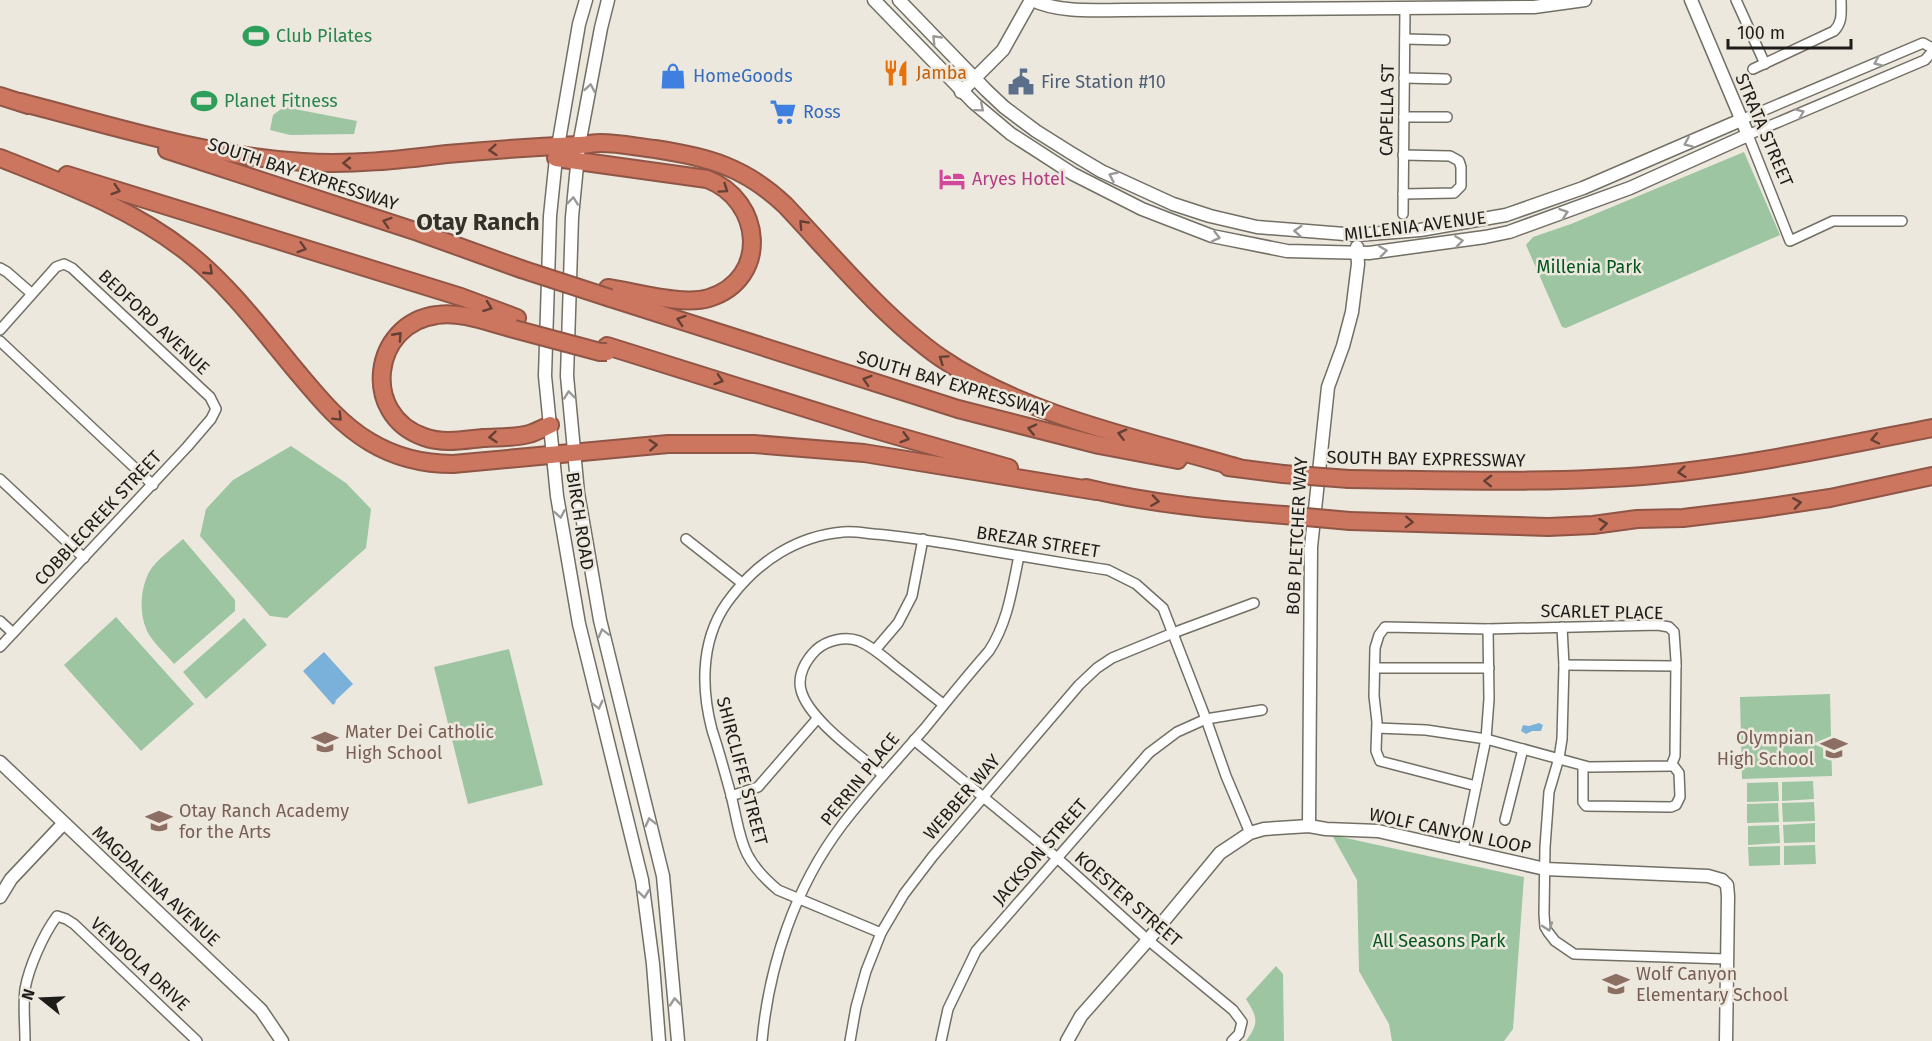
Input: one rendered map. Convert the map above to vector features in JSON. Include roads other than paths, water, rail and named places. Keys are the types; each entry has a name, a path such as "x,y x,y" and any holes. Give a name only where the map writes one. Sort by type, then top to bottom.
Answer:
{"highway":[{"name":"SOUTH BAY EXPRESSWAY","path":"0,96 418,232 525,270 609,293 922,398 993,419 1126,451 1283,474 1349,479 1547,481 1653,475 1780,458 1932,428"},
{"path":"20,102 204,149 296,162 389,161 557,151 578,153 707,179 732,194 745,211 750,225 752,246 746,267 733,284 715,296 685,301 609,293"},
{"path":"578,153 600,143 612,144 682,153 712,160 735,169 776,196 909,333 965,373 1009,395 1078,421 1239,468"},
{"path":"0,156 460,297 516,323 600,352 607,349 625,351 869,428 1096,490"},
{"path":"0,156 112,204 173,242 201,264 227,290 312,390 343,422 370,443 402,457 422,462 442,464 696,443 782,446 864,453 1187,505 1350,521 1548,527 1593,525 1636,519 1683,518 1757,509 1830,498 1932,476"},
{"path":"516,323 452,314 437,315 416,321 398,335 386,354 381,376 384,398 400,423 418,435 431,440 450,441 527,435 550,425"}],"street":[{"name":"BIRCH ROAD","path":"586,0 579,24 557,151 550,216 545,376 557,496 579,624 642,880 653,964 659,1041"},
{"name":"BIRCH ROAD","path":"608,0 578,153 572,217 567,376 578,493 600,620 663,876 678,1041"},
{"name":"MILLENIA AVENUE","path":"874,0 961,92 1011,134 1073,174 1161,217 1212,236 1287,251 1358,254 1509,232 1630,188 1925,60 1932,50 1923,43 1583,188 1504,215 1420,230 1357,235 1285,231 1210,216 1167,201 1101,171 1036,131 1004,107 899,0"},
{"path":"961,92 1003,50 1032,0 1041,4 1079,10 1360,4 1405,7 1534,7 1586,0"},
{"name":"STRATA STREET","path":"1691,0 1790,241 1833,221 1902,221"},
{"path":"1736,0 1765,64"},
{"path":"1753,69 1834,31 1841,19 1841,0"},
{"name":"CAPELLA ST","path":"1403,214 1405,7"},
{"path":"1405,39 1444,40"},
{"path":"1404,78 1446,79"},
{"path":"1404,117 1447,117"},
{"path":"1403,155 1453,156 1461,164 1460,189 1452,194 1403,194"},
{"path":"1161,217 1167,201"},
{"path":"1504,215 1509,232"},
{"name":"BOB PLETCHER WAY","path":"1309,826 1311,547 1328,387 1352,312 1358,254 1357,235"},
{"name":"BEDFORD AVENUE","path":"31,294 56,267 64,264 72,268 210,397 216,409"},
{"path":"0,268 8,272 31,294 0,330"},
{"path":"0,341 153,485"},
{"name":"COBBLECREEK STREET","path":"0,647 153,485 211,419 216,409"},
{"path":"0,480 84,558"},
{"name":"BREZAR STREET","path":"742,583 751,573 775,555 804,540 842,532 923,539 1108,570 1136,584 1163,608 1226,776 1250,833"},
{"path":"686,539 742,583"},
{"path":"875,650 898,622 912,596 923,539"},
{"name":"PERRIN PLACE","path":"762,1041 768,996 781,945 799,899 825,849 883,775 989,651 1008,614 1019,556"},
{"name":"SHIRCLIFFE STREET","path":"742,583 727,601 718,617 709,643 704,677 707,710 731,796 738,832 752,864 777,890 881,933"},
{"name":"WEBBER WAY","path":"850,1041 864,978 881,933 911,883 1067,700 1097,668 1112,658 1254,603"},
{"path":"0,621 13,633"},
{"name":"SCARLET PLACE","path":"1476,786 1380,761 1376,751 1375,648 1379,635 1385,627 1488,629 1658,625 1668,627 1674,632 1676,642 1676,756 1672,764"},
{"path":"1562,627 1564,665 1562,739 1549,792 1545,847 1545,927 1555,941 1574,954 1726,959"},
{"path":"1463,850 1486,739 1489,699 1488,629"},
{"path":"883,775 818,719 806,702 800,689 802,670 808,658 820,646 847,638 859,641 875,650 943,704"},
{"path":"1564,665 1676,666"},
{"path":"1376,668 1489,668"},
{"name":"JACKSON STREET","path":"941,1041 948,1009 976,951 1149,753 1177,732 1206,719 1262,710"},
{"path":"731,796 758,787 818,719"},
{"path":"1377,728 1426,730 1486,739 1584,766 1671,766 1672,764 1680,773 1680,797 1676,805 1671,807 1586,806 1583,802 1584,766"},
{"name":"KOESTER STREET","path":"914,740 1056,857 1148,940 1238,1014 1242,1022 1239,1034 1232,1041"},
{"path":"1505,820 1523,749"},
{"name":"MAGDALENA AVENUE","path":"0,762 261,1010 282,1041"},
{"path":"0,897 11,879 63,824"},
{"name":"WOLF CANYON LOOP","path":"1067,1041 1081,1016 1220,853 1250,833 1284,826 1378,831 1545,869 1708,876 1722,880 1727,885 1728,896 1726,1041"},
{"name":"VENDOLA DRIVE","path":"25,1041 25,991 30,970 57,916 74,924 197,1041"}],"water":[{"path":"324,652 353,684 333,705 303,671"},
{"path":"1539,723 1543,725 1541,731 1526,734 1521,731 1523,725"}],"place":[{"name":"Club Pilates","path":"256,36"},
{"name":"Jamba","path":"896,73"},
{"name":"HomeGoods","path":"673,76"},
{"name":"Fire Station #10","path":"1021,82"},
{"name":"Planet Fitness","path":"204,101"},
{"name":"Ross","path":"783,112"},
{"name":"Aryes Hotel","path":"952,179"},
{"name":"Mater Dei Catholic High School","path":"325,742"},
{"name":"Olympian High School","path":"1834,748"},
{"name":"Otay Ranch Academy for the Arts","path":"159,821"},
{"name":"Wolf Canyon Elementary School","path":"1616,984"}],"district":[{"name":"Otay Ranch","path":"478,222"}],"park label":[{"name":"Millenia Park","path":"1589,267"},
{"name":"All Seasons Park","path":"1439,941"}]}
